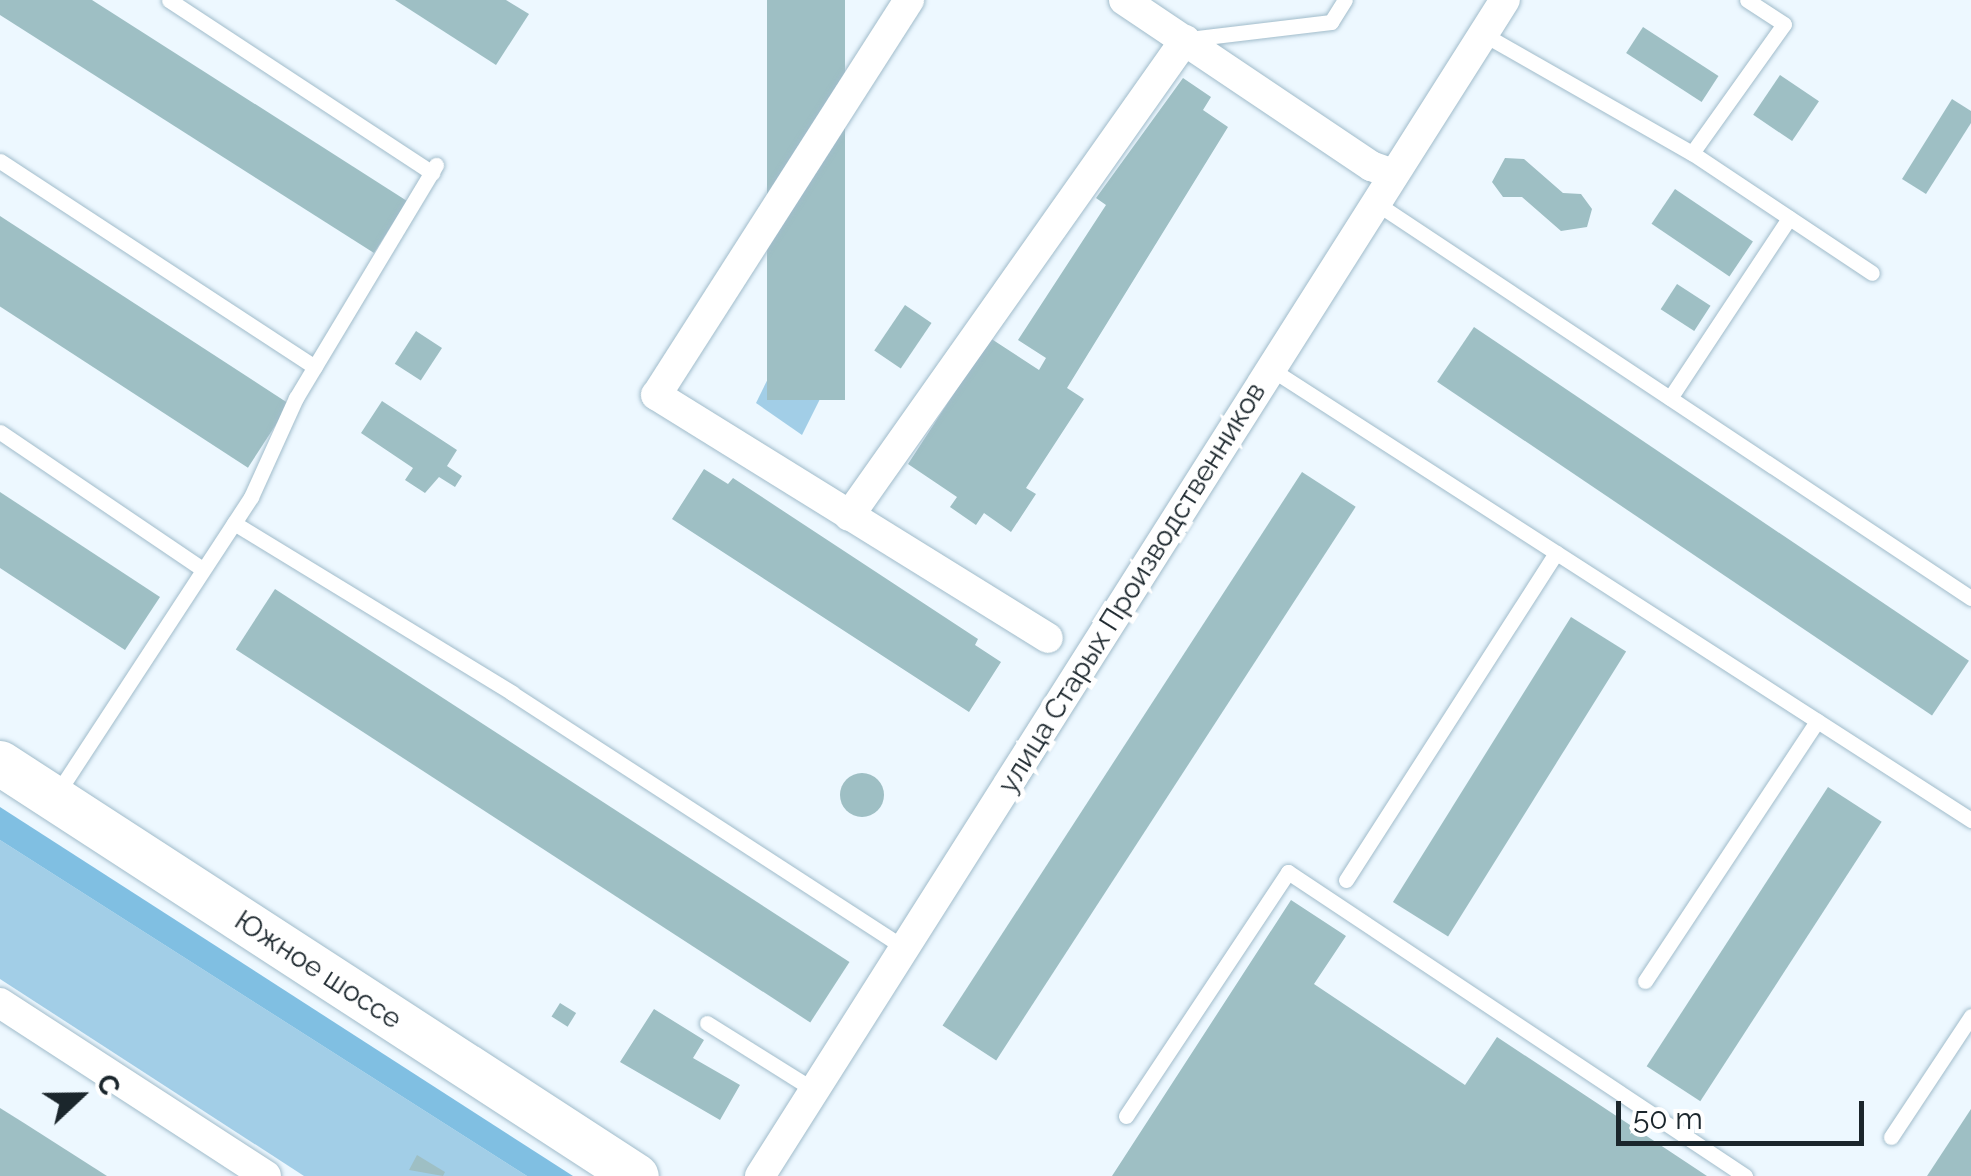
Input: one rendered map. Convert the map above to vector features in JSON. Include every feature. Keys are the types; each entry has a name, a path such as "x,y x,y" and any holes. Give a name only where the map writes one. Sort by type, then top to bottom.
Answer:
{"main road":[{"name":"Южное шоссе","path":"0,763 636,1176"}],"street":[{"path":"909,0 656,395 1048,638"},
{"path":"1124,0 1372,166 1393,174"},
{"name":"улица Старых Производственников","path":"760,1176 1504,0"},
{"path":"850,516 1185,40"},
{"path":"0,1003 266,1176"}],"lane":[{"path":"54,798 234,523 315,368 434,169 169,0"},
{"path":"1185,40 1331,22 1345,0"},
{"path":"1692,153 1784,24 1748,0"},
{"path":"1483,34 1692,153 1872,272"},
{"path":"0,161 315,368"},
{"path":"1376,203 1971,598"},
{"path":"1670,398 1789,218"},
{"path":"1271,369 1971,820"},
{"path":"0,432 202,568"},
{"path":"234,523 512,692 904,948"},
{"path":"1346,880 1556,553"},
{"path":"1646,981 1817,720"},
{"path":"1126,1116 1288,872 1745,1176"},
{"path":"1891,1137 1971,1016"},
{"path":"707,1023 814,1090"}],"shaded area":[{"path":"785,344 830,379 802,435 756,403"},
{"path":"0,807 573,1176 527,1176 0,840"},
{"path":"0,840 527,1176 304,1176 0,979"}],"building":[{"path":"0,0 92,0 407,201 374,253 0,15"},
{"path":"395,0 506,0 529,14 496,65"},
{"path":"767,0 845,0 845,400 767,400"},
{"path":"1643,27 1718,76 1702,102 1626,53"},
{"path":"1780,75 1819,101 1792,141 1753,115"},
{"path":"1183,78 1211,97 1203,110 1228,127 1067,388 1084,399 1026,488 1036,494 1011,532 984,513 976,525 950,507 957,497 908,464 990,338 1039,370 1046,358 1018,340 1106,205 1096,198"},
{"path":"1952,99 1971,111 1971,123 1926,194 1902,179"},
{"path":"1505,158 1524,159 1563,193 1581,194 1592,209 1587,227 1561,231 1522,197 1503,197 1492,182"},
{"path":"1675,189 1753,242 1729,276 1652,224"},
{"path":"0,216 289,404 248,468 0,307"},
{"path":"1677,284 1711,306 1694,331 1661,309"},
{"path":"905,305 932,323 901,368 874,351"},
{"path":"1474,327 1969,661 1932,716 1437,382"},
{"path":"416,331 442,348 421,381 395,364"},
{"path":"382,401 457,450 447,466 462,476 455,487 439,477 425,493 405,480 413,468 361,433"},
{"path":"704,469 728,484 733,478 978,639 975,645 1001,662 969,712 672,519"},
{"path":"1302,472 1356,507 996,1060 943,1026"},
{"path":"0,492 160,597 125,650 0,568"},
{"path":"275,589 849,962 810,1022 236,649"},
{"path":"1571,617 1626,651 1448,936 1393,902"},
{"path":"862,773 877,780 884,795 877,810 862,817 847,810 840,795 847,780"},
{"path":"1828,787 1882,822 1700,1101 1647,1066"},
{"path":"1291,900 1346,936 1314,984 1465,1085 1497,1037 1707,1176 1112,1176"},
{"path":"560,1003 576,1013 568,1027 552,1017"},
{"path":"654,1009 704,1040 693,1058 740,1085 720,1120 620,1062"},
{"path":"0,1108 24,1123 107,1176 0,1176"},
{"path":"1971,1109 1971,1176 1927,1176"},
{"path":"417,1155 445,1172 443,1176 409,1170"}]}
